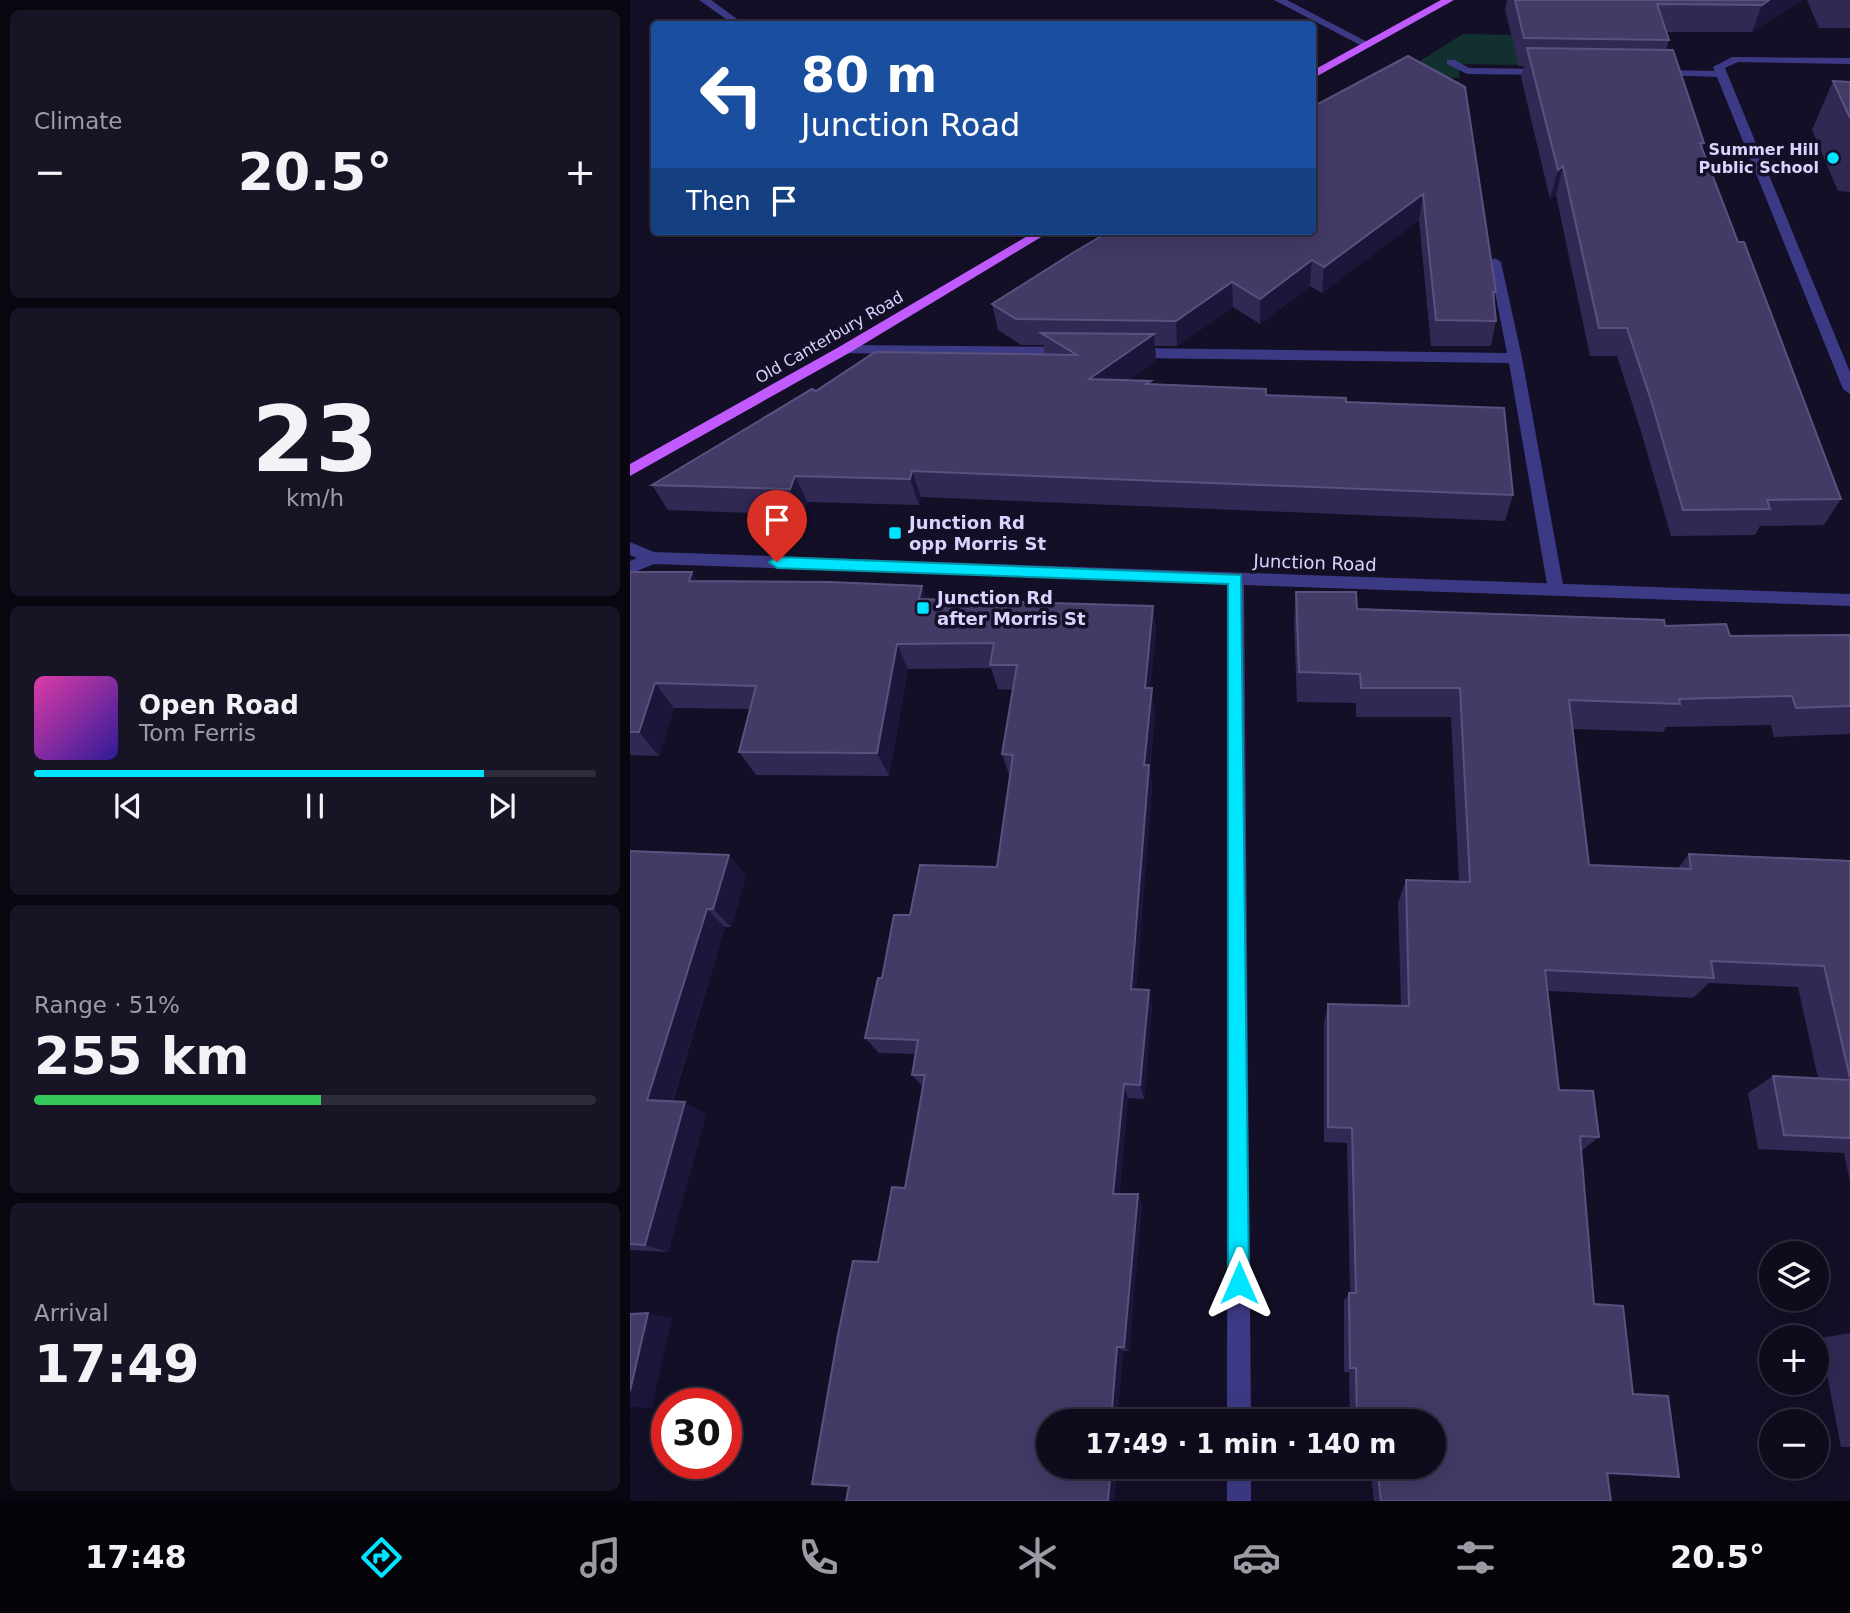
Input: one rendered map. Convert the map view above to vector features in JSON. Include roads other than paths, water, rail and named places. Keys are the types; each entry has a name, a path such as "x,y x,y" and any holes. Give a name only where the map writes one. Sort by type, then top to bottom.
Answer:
{"main road":[{"path":"1316,74 1449,0"},
{"name":"Old Canterbury Road","path":"630,471 844,350 1035,235"}],"street":[{"path":"704,0 736,21"},
{"path":"1279,0 1368,45"},
{"path":"1650,73 1720,71 1737,60 1747,59 1850,61"},
{"path":"1451,62 1466,71 1558,72"},
{"path":"1720,71 1850,389"},
{"path":"1495,262 1516,358 1556,590"},
{"path":"844,350 1084,352"},
{"path":"1125,353 1516,358"},
{"name":"Junction Road","path":"630,548 652,558 1850,600"},
{"name":"Junction Road","path":"630,568 652,558"},
{"path":"1236,579 1239,1409"},
{"path":"1239,1479 1240,1501"}],"place":[{"name":"Summer Hill Public School","path":"1833,158"},
{"name":"Junction Rd opp Morris St","path":"895,533"},
{"name":"Junction Rd after Morris St","path":"923,608"}]}
